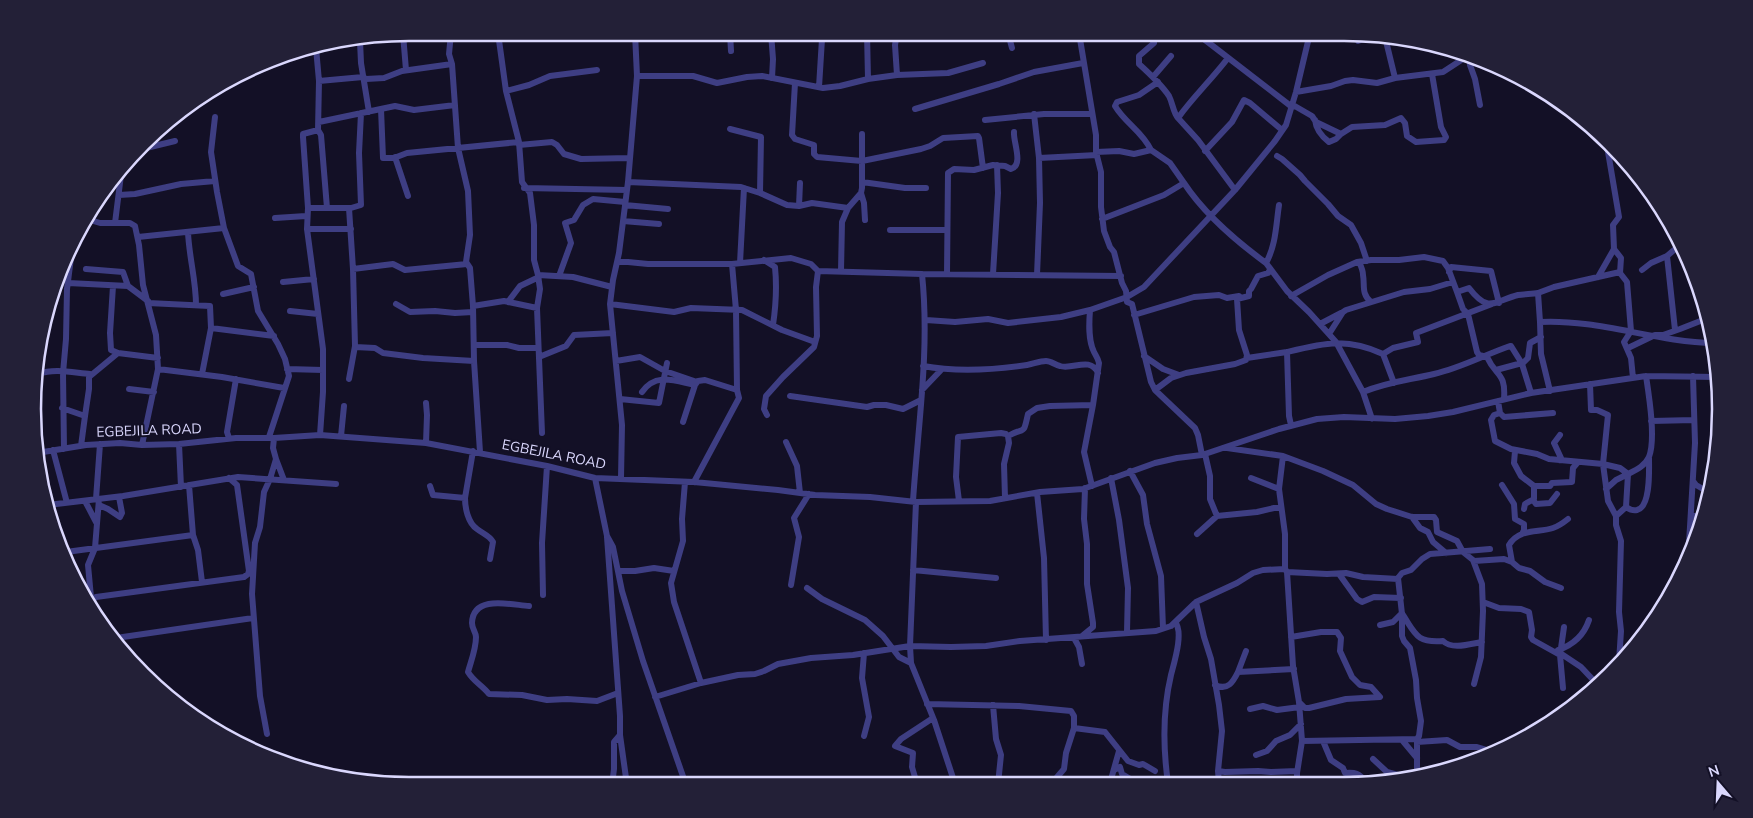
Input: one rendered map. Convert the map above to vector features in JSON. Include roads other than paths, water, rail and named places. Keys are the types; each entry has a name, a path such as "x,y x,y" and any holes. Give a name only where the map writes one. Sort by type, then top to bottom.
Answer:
{"street":[{"path":"404,41 406,70"},
{"path":"450,41 449,54 452,64 458,148 468,191 470,235 466,264"},
{"path":"499,41 506,91 519,143 522,182 524,188 530,193 534,225 534,260 540,289 537,308 542,433"},
{"name":"EGBEJILA ROAD","path":"44,452 100,444 178,444 229,438 320,435 426,444 480,452 595,478 621,478 622,437 620,399 610,304 628,182 637,76 635,41"},
{"path":"730,41 730,51"},
{"path":"772,41 772,78"},
{"path":"820,87 822,41"},
{"path":"867,41 868,79"},
{"path":"896,41 897,75"},
{"path":"1010,41 1012,48"},
{"path":"1081,41 1096,135 1096,154 1101,172 1104,231 1114,252 1127,302 1132,304 1144,356 1155,390 1195,428 1198,435 1210,476 1210,499 1217,516"},
{"path":"1207,41 1292,106 1341,134"},
{"path":"926,320 955,322 988,319 1008,322 1061,317 1090,310 1127,297 1144,287 1235,190 1282,130 1292,106 1308,41"},
{"path":"1154,43 1139,56 1139,64 1158,82 1169,96 1174,114 1198,140 1205,152 1235,190"},
{"path":"360,44 369,112"},
{"path":"1387,44 1395,78"},
{"path":"317,53 319,82 318,130 321,135 327,208"},
{"path":"1153,77 1171,56"},
{"path":"1178,118 1228,58"},
{"path":"1296,92 1331,86 1345,81 1377,83 1395,78 1443,72 1462,61"},
{"path":"637,76 693,76 717,83 762,76 833,88 868,79 897,75 943,74 983,63"},
{"path":"915,110 1034,72 1083,63"},
{"path":"319,82 363,76 366,79 388,78 397,72 406,70 452,64"},
{"path":"1470,64 1480,105"},
{"path":"506,91 529,85 550,76 597,70"},
{"path":"1315,120 1315,125 1320,134 1328,142 1336,139 1352,127 1385,125 1401,118 1405,123 1407,136 1416,142 1444,140 1446,137 1442,127 1432,74"},
{"path":"1158,82 1146,92 1117,102 1115,106 1126,121 1143,136 1151,150 1170,163 1210,216 1266,263 1291,296 1330,334 1364,392 1372,419"},
{"path":"795,83 793,137 814,144 814,154 817,157 862,160 921,149 943,138 978,136 983,168"},
{"path":"1205,152 1232,122 1244,100 1247,100 1282,130"},
{"path":"318,122 395,106 414,110 455,105"},
{"path":"381,109 383,158 407,153 458,148 552,142 564,154 581,159 630,158"},
{"path":"308,208 349,208 360,206 358,153 361,113"},
{"path":"985,120 1034,114 1092,114"},
{"path":"1034,114 1039,158 1040,203 1037,275"},
{"path":"215,117 211,152 224,228 238,266 251,274 258,311 274,336 285,359 289,376 284,388 272,438 276,459 284,480"},
{"path":"730,129 761,137 760,193"},
{"path":"318,130 303,134 308,208 306,216 307,228 323,349 320,435"},
{"path":"947,274 948,174 954,169 974,170 997,165 1011,169 1016,166 1018,152 1014,140 1014,132"},
{"path":"862,134 861,193 864,203 865,220"},
{"path":"152,147 175,141"},
{"path":"1039,158 1119,151 1134,154 1151,150"},
{"path":"1598,276 1614,250 1613,225 1619,217 1608,154"},
{"path":"1276,156 1282,158 1338,216 1351,225 1361,243 1363,290 1366,298 1371,302"},
{"path":"395,157 408,196"},
{"path":"993,274 998,192 997,165"},
{"path":"118,194 135,194 181,184 215,181"},
{"path":"115,223 120,182"},
{"path":"628,182 744,188 787,205 799,206 812,203 848,208"},
{"path":"862,182 905,188 926,188"},
{"path":"799,206 800,183"},
{"path":"1102,219 1164,195 1184,183"},
{"path":"524,188 627,190"},
{"path":"740,263 744,188"},
{"path":"841,271 843,253 840,229 848,208 861,193"},
{"path":"559,276 570,243 565,223 574,220 583,205 593,199 668,209"},
{"path":"1266,263 1271,254 1276,232 1279,205"},
{"path":"349,208 355,347 349,379"},
{"path":"275,218 306,216"},
{"path":"93,221 100,223 130,223 135,226 138,237 143,285 156,335 158,358 154,392 142,445"},
{"path":"623,221 659,224"},
{"path":"138,237 224,228"},
{"path":"307,228 351,230"},
{"path":"890,230 947,230"},
{"path":"188,232 188,252 196,294 196,305"},
{"path":"1642,270 1651,262 1668,256 1675,249"},
{"path":"1614,250 1620,258 1620,272 1627,282 1628,331 1626,345 1631,358 1633,378"},
{"path":"1668,256 1675,330"},
{"path":"1291,296 1328,275 1351,264 1363,261 1424,258 1443,261 1458,292 1463,309 1468,314 1477,352 1482,356 1488,357 1490,364 1500,374 1505,387 1500,413"},
{"path":"617,262 732,264 764,260 797,259 810,264 818,271 1120,276"},
{"path":"764,260 775,267 777,298 773,325"},
{"path":"353,269 393,264 405,270 466,264"},
{"path":"466,264 470,268 480,452"},
{"path":"694,482 739,398 736,390 736,310 732,264"},
{"path":"64,449 63,372 70,265"},
{"path":"1449,272 1452,267 1491,271 1495,304"},
{"path":"86,269 123,272 128,286 148,302 210,306 211,328 202,374"},
{"path":"1247,358 1239,330 1237,299 1249,296 1248,293 1258,276 1268,273 1270,270"},
{"path":"767,415 764,409 766,396 814,347 817,336 816,288 818,271"},
{"path":"1383,354 1392,348 1418,342 1416,333 1455,317 1519,295 1538,293 1554,287 1620,272"},
{"path":"922,274 926,320 915,501 911,663 933,718 953,777"},
{"path":"508,302 520,286 538,276 573,276 612,287"},
{"path":"283,282 314,279"},
{"path":"1320,324 1354,307 1404,292 1430,289 1453,282"},
{"path":"68,284 128,286"},
{"path":"113,286 110,333 112,350 118,353 158,358"},
{"path":"223,294 254,287"},
{"path":"1458,292 1469,288 1475,296 1484,302 1495,304"},
{"path":"1134,315 1194,297 1219,294 1227,298 1248,293"},
{"path":"1538,293 1541,354 1550,391"},
{"path":"396,304 410,312 435,311 455,313 504,301 537,308"},
{"path":"610,304 674,312 691,308 742,310 815,342"},
{"path":"1090,310 1089,326 1094,352 1097,357 1098,373 1084,452 1092,486"},
{"path":"290,311 318,314"},
{"path":"1330,334 1342,312"},
{"path":"1540,322 1562,321 1655,335 1688,343 1706,343"},
{"path":"1626,345 1655,335 1663,335 1701,321"},
{"path":"211,328 274,336"},
{"path":"539,357 566,346 574,335 613,333"},
{"path":"1496,370 1522,363 1528,358 1530,343 1540,336"},
{"path":"1155,390 1168,379 1179,375 1243,362 1247,358 1336,342 1359,344 1383,354 1394,383"},
{"path":"475,345 507,345 519,348 538,348"},
{"path":"1364,392 1384,384 1434,374 1472,362 1482,356 1511,346 1522,363 1531,394"},
{"path":"355,347 375,348 383,352 424,358 474,361"},
{"path":"1287,352 1289,416 1291,425"},
{"path":"80,446 90,374 118,353"},
{"path":"1144,356 1163,369 1179,375"},
{"path":"616,361 640,357 665,371 696,384"},
{"path":"923,366 942,369 1027,365 1047,361 1062,367 1090,364 1095,367 1098,373"},
{"path":"620,399 659,403 667,363"},
{"path":"158,369 202,374 284,388"},
{"path":"287,369 323,370"},
{"path":"922,390 942,369"},
{"path":"43,373 90,374"},
{"path":"1626,508 1640,509 1644,506 1647,497 1652,430 1646,376"},
{"path":"621,478 645,481 694,482 835,497 870,497 915,501 990,501 1037,493 1085,488 1130,471 1168,460 1203,455 1291,425 1330,417 1372,419 1428,416 1531,394 1646,376 1710,376"},
{"path":"1691,531 1695,443 1693,376"},
{"path":"642,392 647,385 664,379 696,384"},
{"path":"229,438 227,432 236,380"},
{"path":"683,422 696,384 701,380 736,390"},
{"path":"1590,384 1591,410 1597,410 1608,415 1603,464 1608,501 1616,516 1616,525 1622,541 1619,612 1621,631 1620,651"},
{"path":"129,390 154,392"},
{"path":"790,396 867,406 886,405 903,409 922,400"},
{"path":"426,403 428,415 426,444"},
{"path":"959,502 956,477 958,437 1001,433 1008,436 1024,430 1028,414 1037,408 1092,405"},
{"path":"341,436 344,406"},
{"path":"62,408 85,416"},
{"path":"1500,413 1504,417 1553,413"},
{"path":"1500,413 1494,415 1491,420 1495,441 1515,451 1537,454 1549,459 1603,464 1620,468 1628,474"},
{"path":"1651,421 1694,420"},
{"path":"1559,460 1561,458 1554,443 1560,435"},
{"path":"1005,498 1004,464 1009,442 1008,436"},
{"path":"786,442 797,466 800,493"},
{"path":"91,593 88,564 95,548 100,444"},
{"path":"178,444 181,487"},
{"path":"1226,448 1283,456 1353,485 1376,504 1387,509 1412,517 1434,517 1436,520 1435,550 1411,570 1402,573 1398,579 1401,598 1402,636 1410,648 1421,721 1417,741 1417,770"},
{"path":"53,450 67,503"},
{"path":"473,451 465,506 473,526 489,536 493,542 490,558"},
{"path":"1515,451 1514,463 1520,476 1534,486 1546,487 1552,483 1572,482 1571,476 1578,462"},
{"path":"1283,456 1279,489 1285,534 1291,637 1302,741 1297,777"},
{"path":"1606,489 1616,480 1639,469 1649,456"},
{"path":"267,734 260,696 252,594 255,543 260,527 264,492 276,459"},
{"path":"543,595 543,534 547,466"},
{"path":"1639,469 1648,479"},
{"path":"1130,471 1142,495 1147,524 1161,576 1163,628"},
{"path":"1616,516 1626,508 1628,474"},
{"path":"54,504 98,501 238,477 336,484"},
{"path":"94,598 248,574 237,485 229,478"},
{"path":"595,478 607,536 620,735 626,777"},
{"path":"1111,478 1128,588 1127,632"},
{"path":"1251,478 1279,489"},
{"path":"1693,481 1703,489"},
{"path":"686,482 683,541 671,583 672,593 701,683"},
{"path":"189,485 193,534 198,550 202,582"},
{"path":"1502,485 1514,504 1515,519 1524,524 1522,534"},
{"path":"430,486 433,495 465,498"},
{"path":"1534,486 1533,500 1536,504 1550,503 1557,494"},
{"path":"1085,488 1084,519 1087,544 1087,584 1093,631"},
{"path":"1037,493 1044,558 1046,640"},
{"path":"791,585 799,537 794,518 809,494"},
{"path":"98,501 120,517 122,506 119,497"},
{"path":"1524,509 1525,504 1533,500"},
{"path":"85,501 96,522"},
{"path":"1197,534 1217,516 1281,508"},
{"path":"1412,517 1420,528 1428,532 1435,545 1446,553"},
{"path":"1512,562 1508,545 1516,537 1532,530 1551,529 1568,519"},
{"path":"1437,532 1457,542 1468,556 1482,584 1481,657 1474,684"},
{"path":"70,551 193,534"},
{"path":"607,536 613,547 622,591 682,777"},
{"path":"1468,556 1490,549"},
{"path":"1430,554 1446,553 1482,559 1504,559 1512,562 1519,568 1530,571 1545,582 1561,588"},
{"path":"618,571 654,568 674,571"},
{"path":"913,570 996,578"},
{"path":"655,697 701,683 738,675 755,674 778,664 830,655 864,653 910,646 986,646 1080,637 1093,631 1151,631 1175,622 1196,602 1237,583 1252,573 1263,570 1346,573 1363,577 1398,579"},
{"path":"1339,574 1357,599 1362,602 1374,597 1401,598"},
{"path":"807,588 822,599 865,620 883,636 899,656 911,663"},
{"path":"1196,602 1211,658 1222,731 1218,777"},
{"path":"1483,602 1499,608 1522,609 1529,612 1532,630 1531,637 1533,640 1559,652 1581,667 1593,679"},
{"path":"529,606 490,603 483,606 473,617 472,628 476,634 476,642 468,672 476,683 489,694 522,695 547,700 597,701 618,693"},
{"path":"1402,613 1417,634 1425,641 1443,641 1445,644 1453,646 1482,642"},
{"path":"1380,625 1392,622 1402,613"},
{"path":"121,637 254,618"},
{"path":"1559,652 1575,641 1586,629 1589,620"},
{"path":"1167,777 1165,766 1166,707 1167,692 1177,649 1178,628 1175,622"},
{"path":"1563,688 1559,652 1564,627"},
{"path":"1250,709 1263,706 1277,710 1299,705 1309,708 1346,699 1380,697 1371,687 1360,685 1352,677 1340,651 1341,638 1337,632 1321,632 1291,637"},
{"path":"1080,637 1079,647 1082,664"},
{"path":"1079,647 1080,637"},
{"path":"1215,685 1219,687 1232,684 1246,651"},
{"path":"864,653 862,678 869,717 864,736"},
{"path":"1238,672 1294,669"},
{"path":"927,704 1045,707 1071,710 1074,716 1074,728 1066,753 1064,768 1057,777"},
{"path":"993,705 996,739 1001,755 999,777"},
{"path":"915,777 912,766 913,753 895,746 901,739 933,718"},
{"path":"1256,755 1267,751 1276,741 1290,735 1301,724"},
{"path":"1074,728 1105,732 1128,761 1139,765 1143,764 1155,771"},
{"path":"613,777 614,742 620,735"},
{"path":"1402,740 1417,758"},
{"path":"1302,741 1447,740 1460,747 1484,749"},
{"path":"1323,741 1334,763 1343,768 1345,773 1355,772 1361,776"},
{"path":"1113,777 1117,769 1119,751"},
{"path":"1373,759 1387,772 1393,774"},
{"path":"1117,769 1128,761"},
{"path":"1117,769 1127,777"},
{"path":"1218,771 1297,771"}]}
